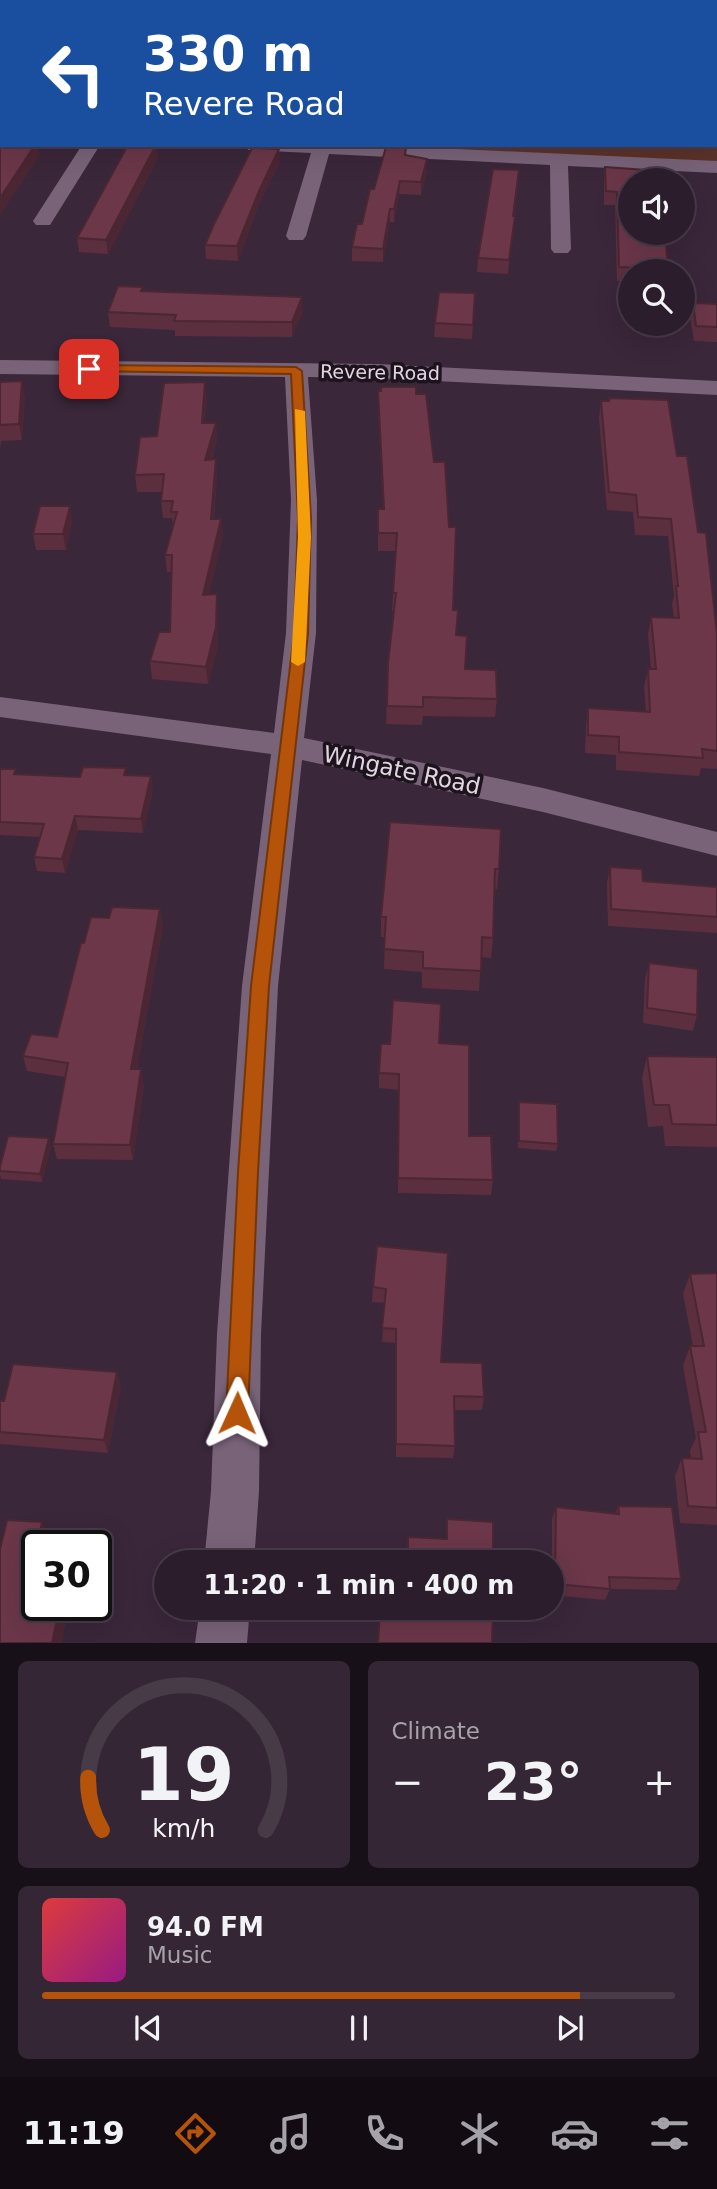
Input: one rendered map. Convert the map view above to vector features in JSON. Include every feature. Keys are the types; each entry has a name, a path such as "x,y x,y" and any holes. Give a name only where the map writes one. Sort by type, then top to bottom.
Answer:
{"street":[{"path":"43,221 90,147"},
{"path":"285,147 717,167"},
{"path":"296,236 321,149"},
{"path":"559,160 561,249"},
{"name":"Revere Road","path":"0,367 520,377 717,388"},
{"path":"230,1550 235,1491 239,1334 260,986 301,634 304,537 296,371"},
{"name":"Wingate Road","path":"0,707 289,746 544,800 717,844"},
{"path":"222,1643 224,1620"}],"shaded area":[{"path":"385,147 717,147 717,163"}],"building":[{"path":"0,147 34,147 0,198"},
{"path":"127,147 155,147 106,240 77,238"},
{"path":"386,147 406,148 405,155 427,159 421,182 400,181 394,209 390,209 383,249 352,247 357,224 362,224 370,189 374,189"},
{"path":"252,148 279,149 237,246 205,245 214,224"},
{"path":"605,167 619,168 618,230 617,192 606,191"},
{"path":"493,169 519,170 509,260 478,258"},
{"path":"618,245 666,245 667,259 619,259"},
{"path":"118,286 143,287 141,291 302,297 292,322 174,321 176,315 108,312"},
{"path":"439,292 475,293 473,325 435,323"},
{"path":"695,303 717,304 717,327 696,326"},
{"path":"22,381 19,424 0,425 0,382"},
{"path":"205,382 202,423 216,423 205,460 216,459 211,519 221,519 203,595 217,594 216,627 206,667 150,661 159,632 170,632 172,555 165,555 177,512 171,512 173,501 161,501 164,474 135,475 140,437 157,436 164,383"},
{"path":"381,387 416,387 416,394 426,394 434,462 445,462 449,527 456,527 453,610 458,610 456,635 467,636 465,669 496,670 497,699 423,697 423,707 387,706 388,663 396,593 393,593 397,533 378,533 378,509 384,509 378,391 381,391"},
{"path":"609,398 668,400 677,456 687,456 698,532 706,533 717,634 717,751 702,749 703,758 619,752 619,737 588,735 588,708 650,712 648,669 656,669 651,617 679,618 671,519 638,517 636,495 609,492 601,401 609,401"},
{"path":"40,506 70,506 63,534 33,534"},
{"path":"83,767 126,768 124,775 151,776 141,819 75,816 62,859 34,857 44,824 0,822 0,769 16,769 14,774 80,777"},
{"path":"390,822 501,829 499,869 495,869 493,938 482,937 481,971 423,968 423,952 384,949 386,917 381,917"},
{"path":"610,867 642,869 643,881 717,887 717,917 611,909"},
{"path":"112,907 160,909 131,1069 141,1069 130,1145 53,1144 68,1063 23,1056 31,1034 57,1037 81,943 84,943 91,917 109,918"},
{"path":"649,963 698,969 697,1015 647,1008"},
{"path":"393,1000 441,1004 439,1043 469,1045 469,1136 491,1136 493,1180 398,1178 399,1074 379,1073 381,1044 390,1044"},
{"path":"647,1056 717,1057 717,1125 672,1124 669,1105 654,1105"},
{"path":"519,1102 557,1104 558,1144 519,1141"},
{"path":"8,1136 49,1138 40,1174 0,1171"},
{"path":"377,1246 448,1253 441,1362 482,1363 484,1397 454,1396 455,1446 396,1444 396,1329 382,1328 386,1289 373,1287"},
{"path":"717,1273 717,1508 688,1506 682,1458 702,1459 698,1432 706,1432 690,1346 704,1346 690,1274"},
{"path":"13,1364 117,1372 104,1440 0,1432 0,1401 4,1401"},
{"path":"618,1506 672,1507 681,1579 609,1577 610,1589 564,1585 564,1550 555,1550 556,1507 619,1514"},
{"path":"447,1519 493,1522 493,1550 408,1550 408,1537 447,1539"},
{"path":"7,1520 42,1522 40,1530 21,1530 21,1621 57,1621 52,1643 0,1643 0,1549"},
{"path":"379,1620 493,1620 492,1643 378,1643"}],"slow traffic":[{"path":"298,662 304,537 299,411"}],"route":[{"path":"89,369 296,371 304,518 301,634 260,986 252,1091 237,1413"}]}
